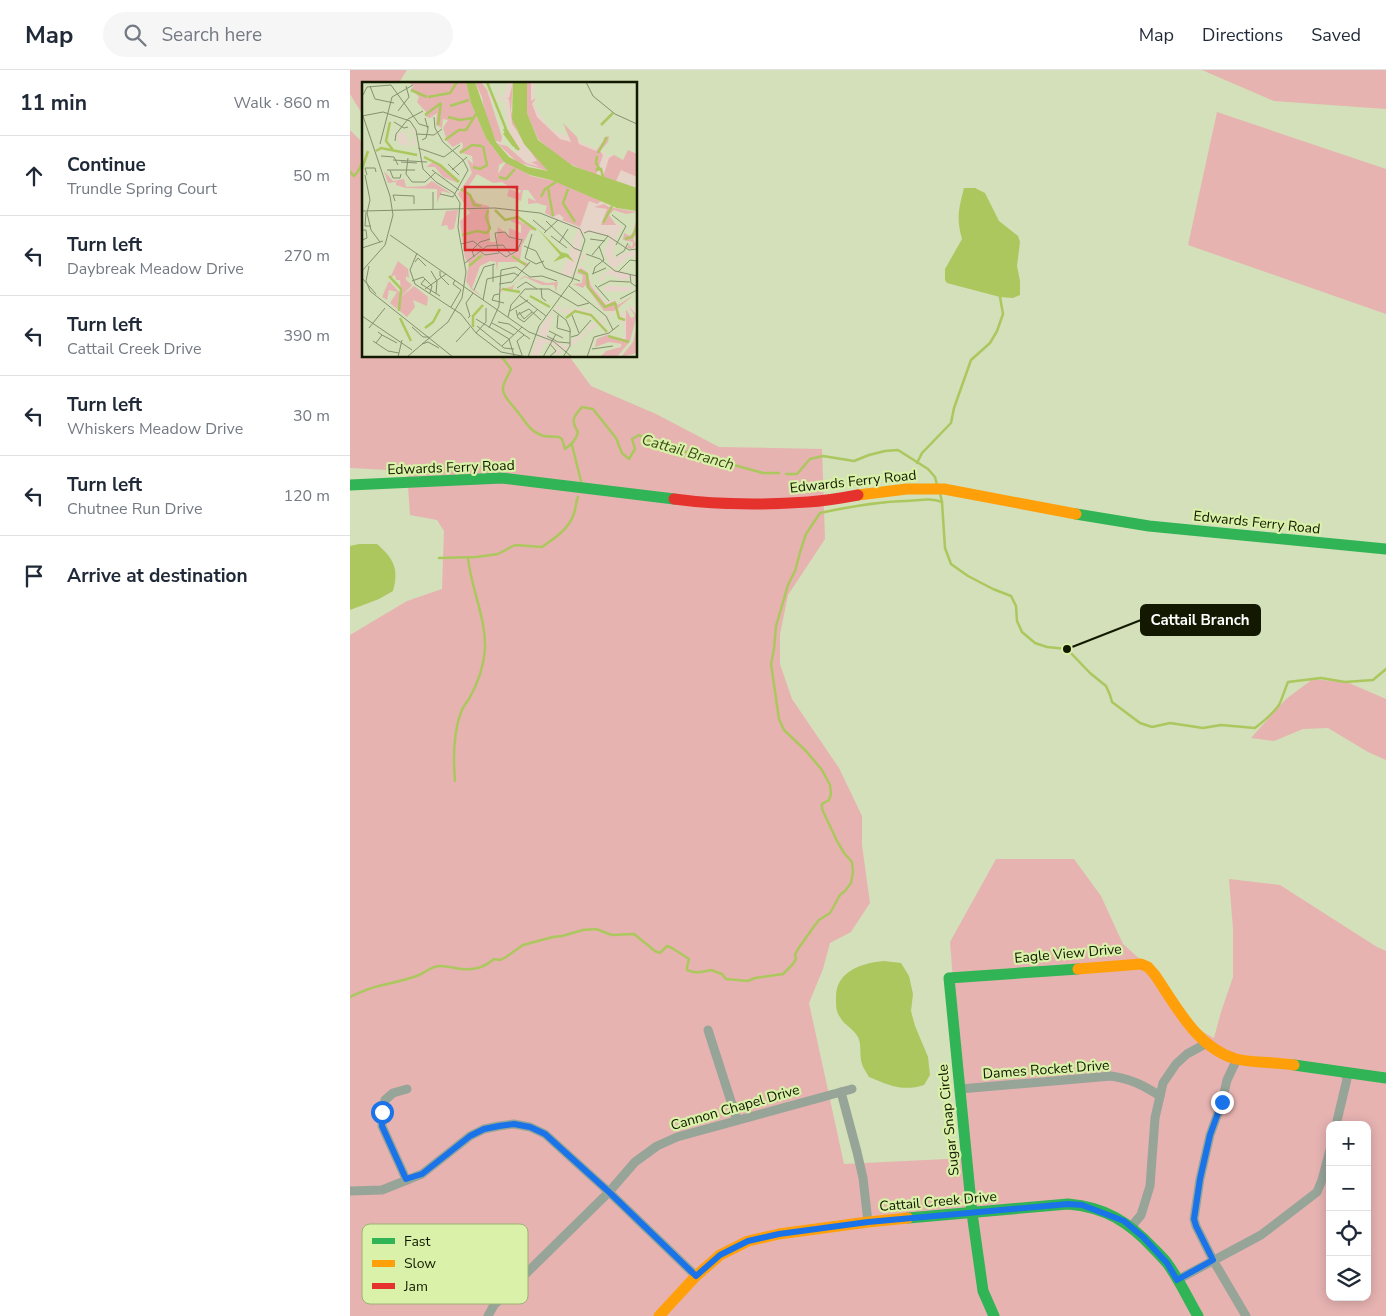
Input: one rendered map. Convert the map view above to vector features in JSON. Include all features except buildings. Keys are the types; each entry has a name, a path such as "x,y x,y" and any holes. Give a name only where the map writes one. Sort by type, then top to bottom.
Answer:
{"street":[{"name":"Edwards Ferry Road","path":"350,485 502,478 696,502 744,504 809,502 907,489 939,489 1148,526 1386,549"},
{"name":"Eagle View Drive","path":"949,978 1140,964 1148,967 1155,975 1194,1032 1218,1052 1237,1059 1289,1064 1386,1078"},
{"name":"Sugar Snap Circle","path":"949,978 972,1213 983,1291 994,1316"},
{"path":"708,1030 737,1120"},
{"path":"1131,1227 1142,1215 1150,1186 1155,1118 1163,1083 1176,1064 1206,1043"},
{"path":"1237,1059 1227,1080 1222,1102 1210,1135 1194,1219 1213,1260 1246,1316"},
{"path":"1337,1121 1347,1079 1345,1072"},
{"name":"Dames Rocket Drive","path":"960,1089 1110,1076 1126,1078 1160,1096"},
{"path":"406,1179 382,1126 382,1112 385,1100 393,1093 407,1089"},
{"name":"Cannon Chapel Drive","path":"528,1272 609,1192 634,1162 657,1146 677,1137 852,1089"},
{"path":"841,1092 858,1152 868,1222"},
{"path":"350,1191 382,1190 422,1174 470,1136 484,1129 514,1124 530,1127 545,1134 609,1192 696,1276"},
{"path":"1177,1280 1276,1225 1317,1192 1326,1165"},
{"name":"Cattail Creek Drive","path":"659,1316 696,1276 720,1255 748,1241 779,1234 868,1222 1068,1204 1082,1205 1124,1221 1143,1237 1167,1263 1198,1316"},
{"name":"Cannon Chapel Drive","path":"488,1316 495,1304"}],"shaded area":[{"path":"350,70 407,70 399,82 362,82 362,114 350,94"},
{"path":"1202,70 1386,70 1386,109 1274,101"},
{"path":"1217,112 1386,169 1386,314 1188,245"},
{"path":"350,130 362,142 362,358 570,358 591,386 656,414 719,447 822,449 825,539 788,595 780,634 780,664 792,699 839,768 862,816 862,845 870,903 851,932 830,943 823,969 809,1003 844,1164 967,1158 950,942 996,859 1074,859 1101,896 1123,944 1142,961 1189,1025 1214,1038 1233,977 1233,929 1229,879 1280,885 1386,951 1386,1316 350,1316 350,635 407,601 442,589 444,531 437,520 410,515 407,471 350,468"},
{"path":"964,188 975,188 985,193 999,221 1018,236 1020,242 1017,266 1020,295 1013,298 1000,297 947,283 945,280 945,269 962,239 959,213"},
{"path":"377,544 388,555 394,565 395,583 393,591 379,599 350,610 350,546"},
{"path":"1313,679 1349,683 1386,699 1386,760 1368,752 1328,728 1303,729 1274,741 1251,738 1286,699"},
{"path":"884,961 901,963 909,976 913,994 911,1011 928,1057 930,1075 924,1085 902,1088 869,1077 862,1064 858,1037 838,1013 836,1004 837,989 845,975 851,970 867,964"}],"waterway":[{"name":"Cattail Branch","path":"350,172 354,176 362,164"},
{"path":"917,463 922,453 951,423 954,408 971,360 990,343 997,331 1003,314 1000,297"},
{"name":"Cattail Branch","path":"503,358 511,369 503,387 506,398 531,429 544,436 559,437 562,439 565,449 573,442 577,435 578,432 574,424 574,418 582,407 593,409 616,438 622,453 629,459 635,449 632,439 639,435 651,442 763,473 779,473"},
{"path":"572,445 581,481"},
{"name":"Cattail Branch","path":"786,474 797,474 810,459 823,456 854,461 869,455 898,450 928,469 935,477 937,485"},
{"name":"Cattail Branch","path":"940,493 945,548 951,564 968,576 1011,596 1016,606 1017,621 1022,632 1035,643 1047,647 1067,649 1090,673 1106,686 1112,702 1140,723 1152,727 1170,723 1203,728 1221,725 1255,728 1271,715 1279,705 1288,682 1321,678 1345,682 1373,680 1386,669"},
{"path":"439,558 476,557 498,554 515,545 542,547 568,526 574,514 578,497"},
{"path":"350,997 371,988 414,977 437,966 465,969 476,968 494,959 500,960 523,945 583,930 596,929 612,935 634,934 660,953 667,946 672,948 689,959 687,970 693,972 711,970 722,974 726,979 748,981 755,978 783,974 793,964 798,949 815,925 830,913 840,895 851,883 853,872 852,862 837,841 822,809 822,804 829,800 831,794 830,785 822,770 784,730 779,719 771,664 776,626 788,585 795,571 806,534 820,513 883,502 928,499 942,502"},
{"path":"455,781 456,729 461,712 480,674 485,648 481,614 468,558"}],"traffic: fast":[{"path":"350,485 502,478 674,499"},
{"path":"1076,514 1149,526 1386,549"},
{"path":"994,1316 983,1291 972,1213 949,978 1078,969"},
{"path":"1294,1065 1386,1078"},
{"path":"908,1218 1068,1204 1094,1208 1126,1224 1145,1239 1176,1276 1198,1316"}],"traffic: slow":[{"path":"858,495 907,489 944,489 1076,514"},
{"path":"1078,969 1141,964 1148,967 1189,1024 1210,1046 1222,1054 1236,1059 1294,1065"},
{"path":"659,1316 696,1276 720,1255 748,1241 779,1234 908,1218"}],"traffic: jam":[{"path":"674,499 741,504 775,504 821,501 858,495"}],"place":[{"name":"Cattail Branch","path":"1067,649"}],"route":[{"path":"382,1112 382,1126 406,1179 422,1174 470,1136 484,1129 514,1124 530,1127 545,1134 609,1192 696,1276 720,1255 748,1241 779,1234 868,1222 1068,1204 1082,1205 1099,1210 1124,1221 1143,1237 1167,1263 1177,1280 1213,1260 1194,1219 1200,1179 1210,1135 1222,1102"}]}
